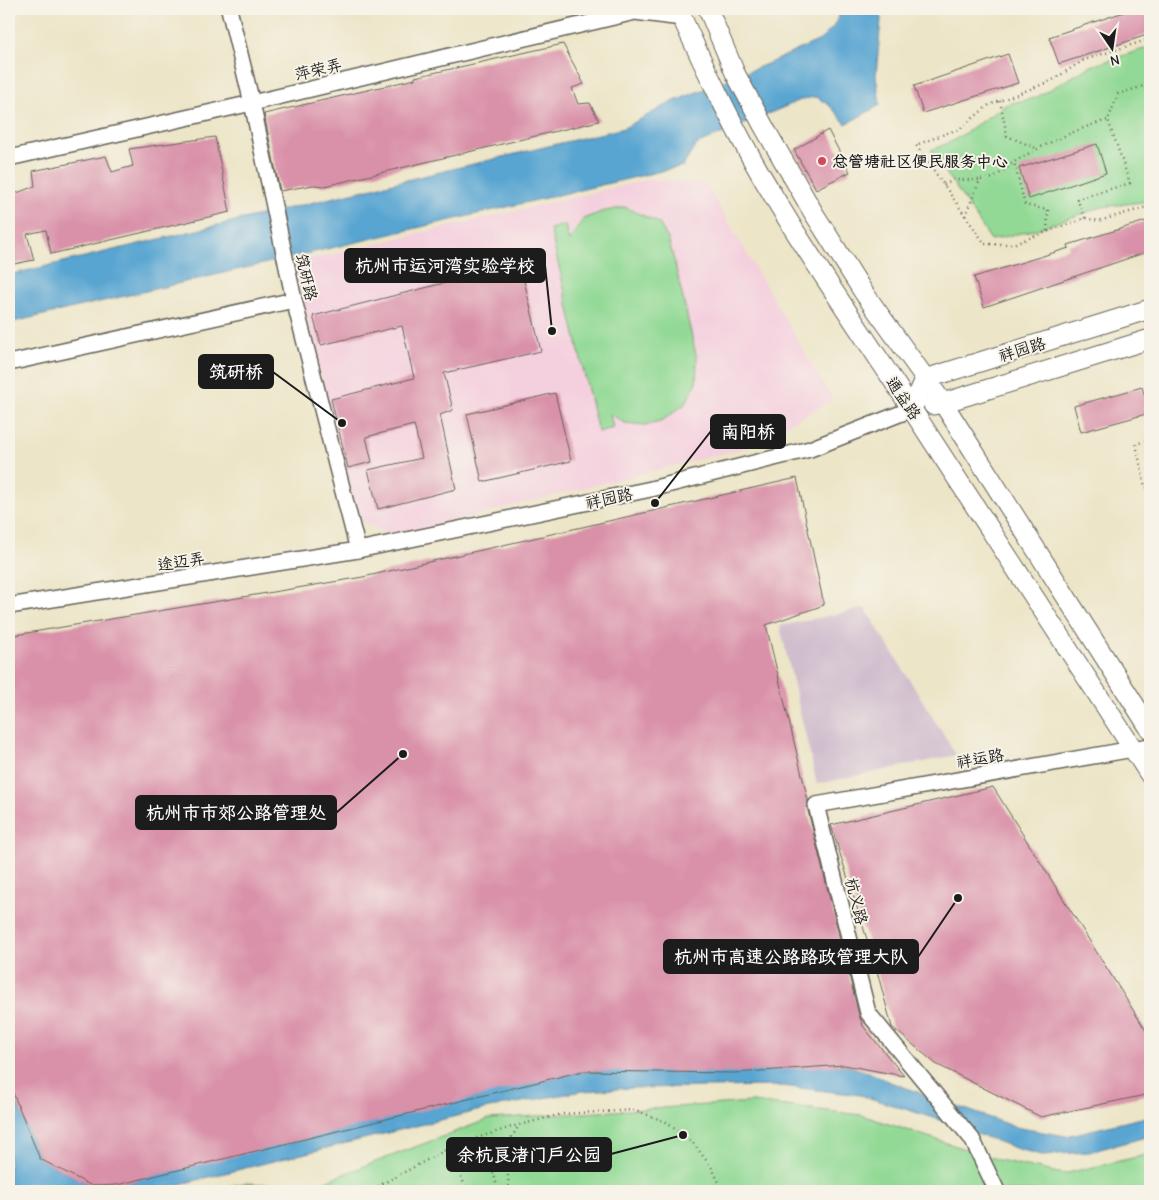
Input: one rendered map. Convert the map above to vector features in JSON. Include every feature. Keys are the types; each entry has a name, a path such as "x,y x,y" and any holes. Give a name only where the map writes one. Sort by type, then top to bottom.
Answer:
{"main road":[{"name":"通益路","path":"708,9 735,73 813,212 864,293 943,403 1150,729"},
{"name":"通益路","path":"680,13 742,142 776,202 832,291 1142,747 1150,775"},
{"name":"祥园路","path":"925,379 1150,309"},
{"name":"祥园路","path":"912,409 943,403 1150,339"},
{"path":"912,409 925,379"}],"street":[{"name":"筑研路","path":"229,9 252,103 294,300 358,550"},
{"name":"萍荣弄","path":"9,158 252,103 636,10 680,13"},
{"path":"9,364 294,300"},
{"name":"祥园路","path":"358,550 651,489 810,450 912,409"},
{"name":"途迈弄","path":"9,606 358,550"},
{"name":"祥运路","path":"816,805 1142,747"},
{"name":"杭义路","path":"816,805 868,1013 972,1139 997,1191"}],"path":[{"path":"1150,38 1084,60 1051,81 989,105 960,128 916,145 985,244 1013,244 1085,218 1099,221 1150,206"},
{"path":"1085,218 1078,199 1130,183 1108,120 1118,94 1150,84"},
{"path":"1000,101 1007,136 1038,149"},
{"path":"944,185 953,180 994,178 1014,162 1038,149 1090,125 1108,120"},
{"path":"1014,162 1025,205 1048,210 1048,231"},
{"path":"966,216 980,180"},
{"path":"1150,439 1136,444 1144,487 1150,488"},
{"path":"369,1191 455,1145 519,1125 562,1114 635,1110 666,1122 694,1144 712,1168 723,1191"},
{"path":"509,1191 506,1146 519,1125"},
{"path":"466,1191 457,1168 463,1155 479,1153 494,1174 498,1191"}],"shaded area":[{"path":"651,179 706,184 833,400 741,449 391,536 358,519 293,263"},
{"path":"865,608 956,755 817,784 780,626"}],"green space":[{"path":"1150,47 1150,201 1102,207 1034,230 991,240 931,150 953,141 1007,104 1035,98 1091,66"},
{"path":"625,207 659,223 668,239 697,359 696,384 685,404 663,420 646,425 625,423 610,414 613,428 598,432 550,229 565,225 569,241 583,219 601,212"},
{"path":"753,1102 861,1115 999,1160 1063,1174 1150,1154 1150,1191 205,1191 245,1183 312,1186 489,1119"}],"water":[{"path":"842,9 882,9 876,75 880,105 846,124 829,105 816,97 803,99 696,145 683,166 9,323 9,275 624,128 672,102 767,64 820,40 835,25"},
{"path":"670,1065 739,1067 844,1065 871,1073 890,1082 1015,1127 1066,1136 1150,1116 1150,1136 1089,1152 1042,1155 1018,1149 934,1118 860,1095 782,1086 632,1088 583,1091 489,1108 152,1191 9,1191 9,1083 40,1159 92,1186 117,1185 536,1076"}],"building":[{"path":"1133,9 1145,9 1150,26 1150,34 1059,64 1049,37"},
{"path":"563,44 584,84 572,88 578,104 590,103 599,121 325,186 313,185 280,191 264,114 415,79 415,77"},
{"path":"1008,54 1018,83 923,113 914,86"},
{"name":"总管塘社区便民服务中心","path":"828,130 850,172 816,189 794,150"},
{"path":"215,137 230,212 51,254 46,230 27,234 34,260 9,265 9,196 35,186 33,171 106,156 112,172 133,166 129,149"},
{"path":"1097,144 1106,173 1029,199 1019,168"},
{"path":"1146,221 1150,235 1150,251 984,307 974,277 1069,248 1068,245"},
{"path":"520,264 541,351 444,373 453,410 440,415 456,489 378,509 368,470 422,458 414,425 366,437 372,462 348,468 331,399 414,378 402,326 321,345 313,316"},
{"path":"1142,387 1150,413 1081,432 1074,406"},
{"path":"555,393 571,461 482,482 467,414"},
{"path":"797,478 824,605 766,625 808,800 807,807 859,1015 863,1026 904,1076 844,1065 734,1073 583,1071 117,1185 92,1186 40,1159 9,1083 9,885 12,884 9,872 9,636 363,577"},
{"path":"993,787 1150,1037 1150,1094 1041,1117 936,1064 892,1027 877,971 831,825"}],"place":[{"name":"总管塘社区便民服务中心","path":"822,161"},
{"name":"杭州市运河湾实验学校","path":"552,331"},
{"name":"筑研桥","path":"342,423"},
{"name":"南阳桥","path":"655,503"},
{"name":"杭州市市郊公路管理处","path":"403,754"},
{"name":"杭州市高速公路路政管理大队","path":"958,898"},
{"name":"余杭良渚门户公园","path":"683,1135"}]}
